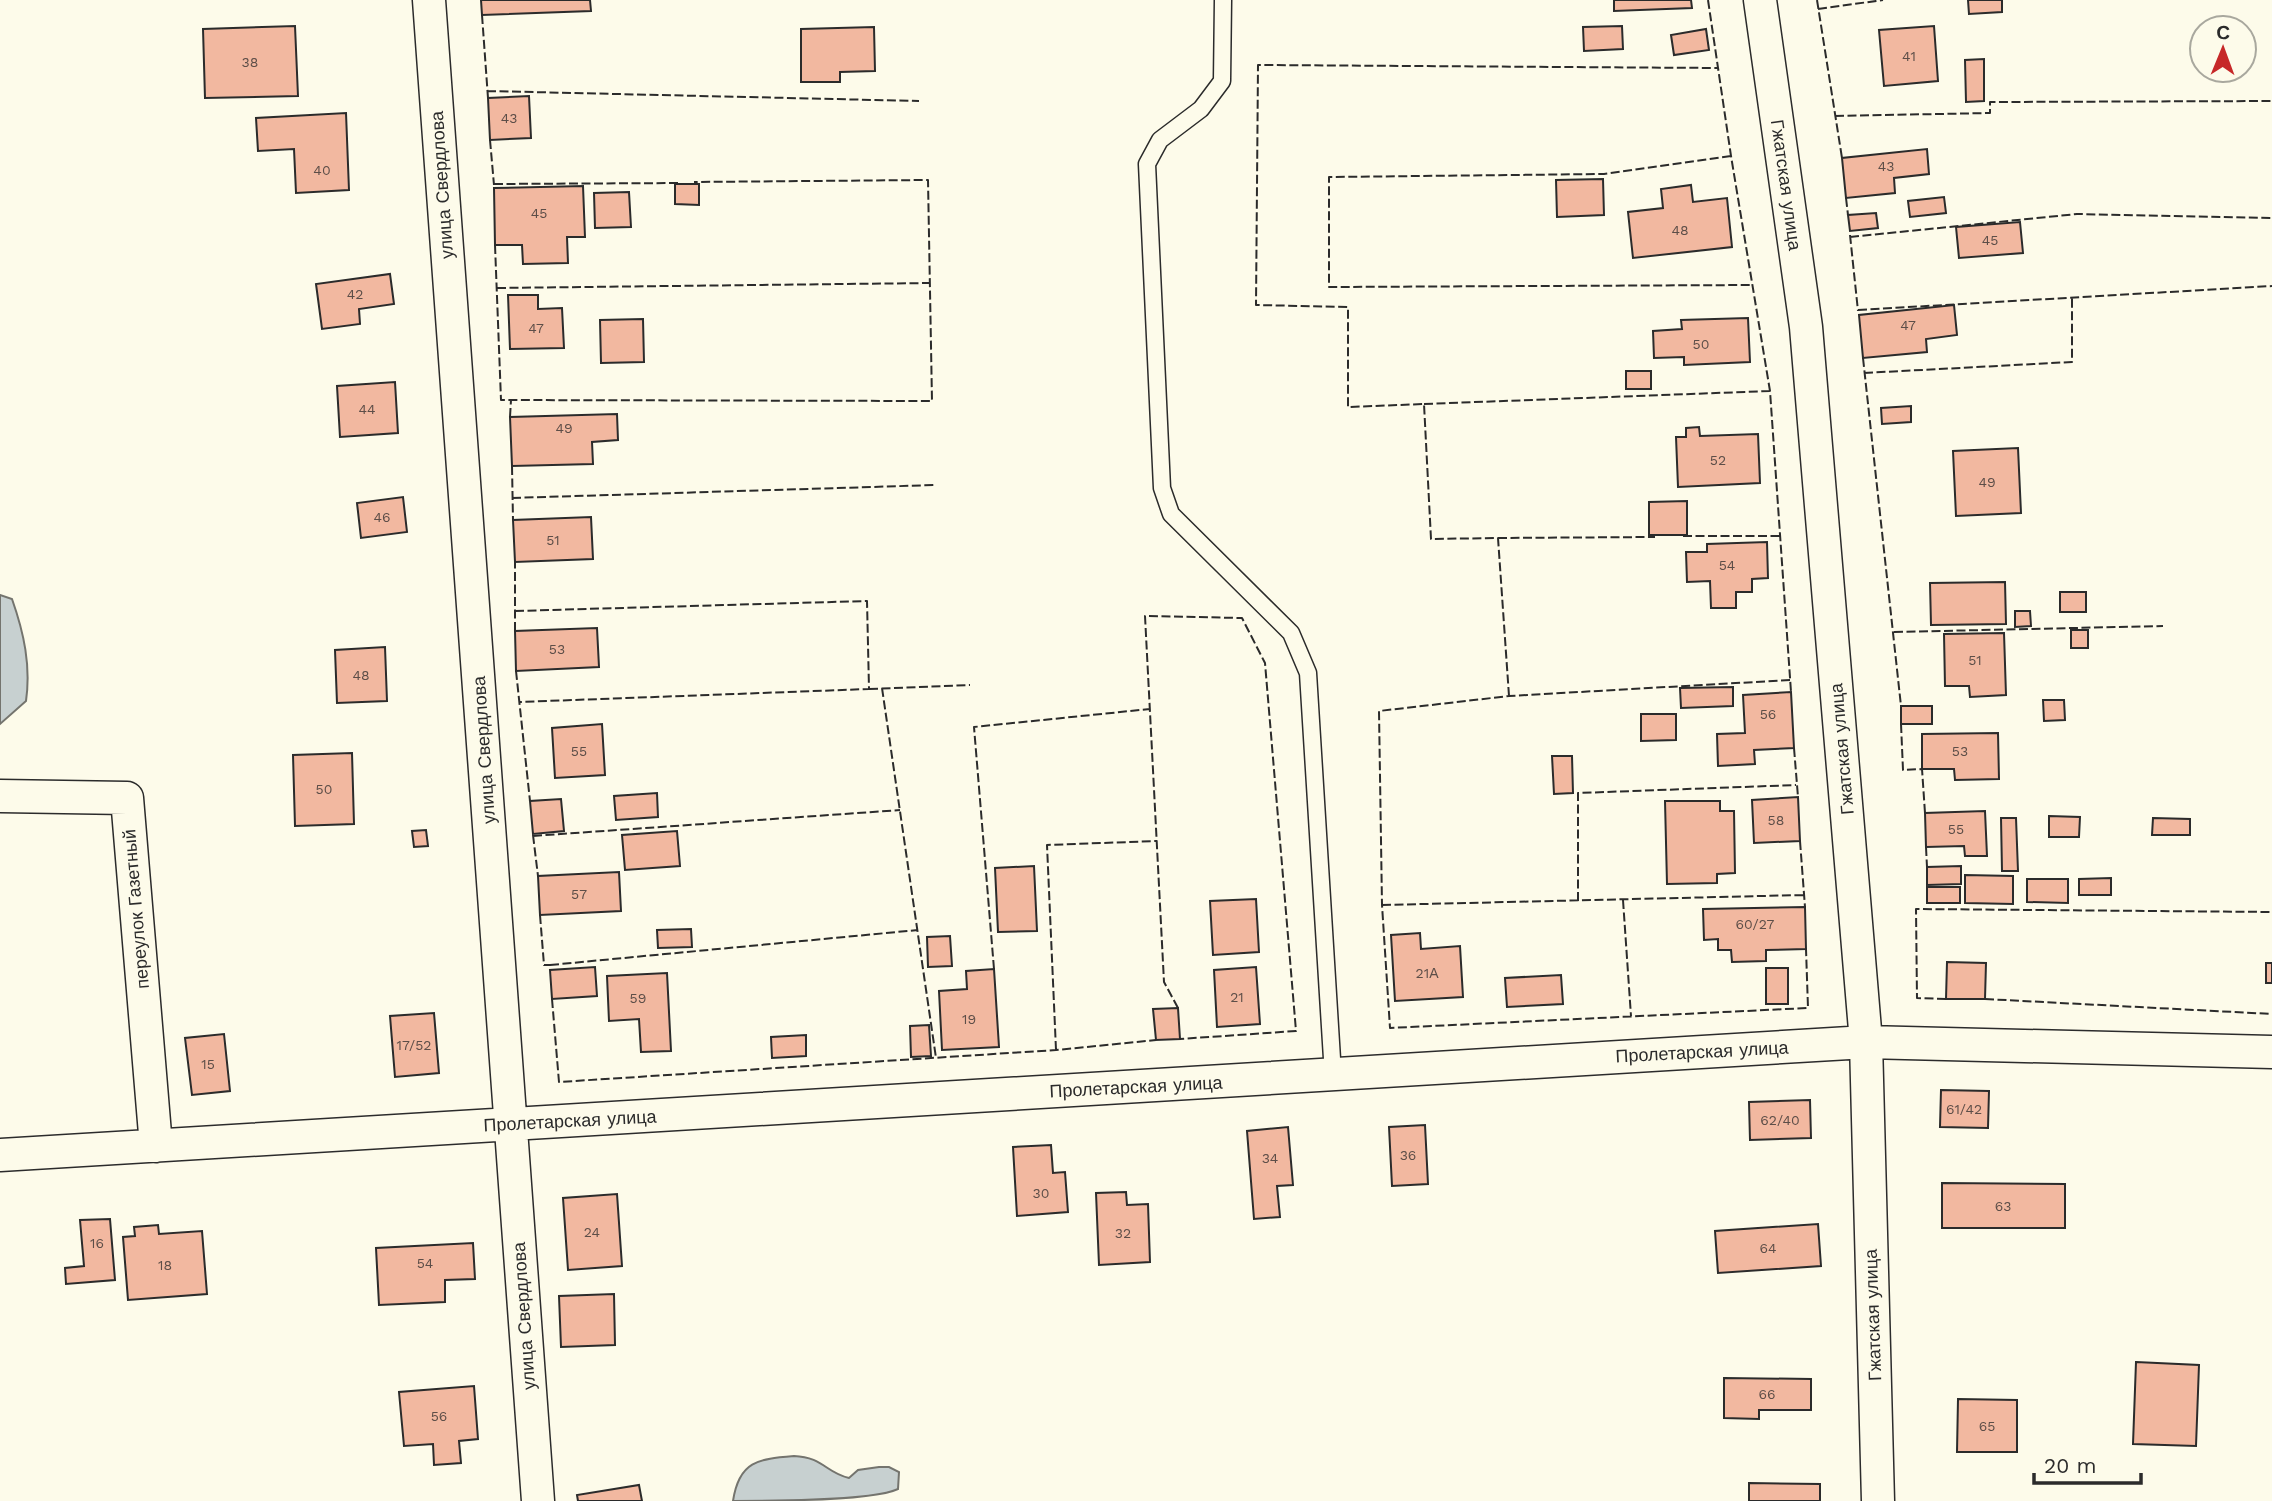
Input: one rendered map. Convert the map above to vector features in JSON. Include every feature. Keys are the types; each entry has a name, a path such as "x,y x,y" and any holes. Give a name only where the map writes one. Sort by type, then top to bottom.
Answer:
{"street":[{"name":"улица Свердлова","path":"429,0 538,1501"},
{"name":"Гжатская улица","path":"1760,0 1807,327 1866,1042 1878,1501"},
{"name":"переулок Газетный","path":"0,796 127,798 156,1146"},
{"name":"Пролетарская улица","path":"0,1155 1866,1042 2272,1052"}],"lane":[{"path":"1223,0 1222,81 1201,109 1160,140 1147,164 1162,488 1171,514 1291,633 1308,673 1333,1075"}],"shaded area":[{"path":"0,595 12,599 23,637 28,675 26,701 0,724"},
{"path":"794,1456 812,1459 849,1478 858,1470 889,1467 899,1472 898,1489 844,1498 733,1501 745,1470 760,1461"}],"building":[{"path":"481,0 590,0 591,11 482,15"},
{"path":"1614,0 1691,0 1692,8 1614,11"},
{"path":"1968,0 2002,0 2002,12 1969,14"},
{"path":"295,26 298,96 205,98 203,29"},
{"path":"1622,26 1623,49 1584,51 1583,27"},
{"path":"1934,26 1938,81 1884,86 1879,30"},
{"path":"874,27 875,71 840,72 840,82 801,82 801,29"},
{"path":"1706,29 1709,50 1674,55 1671,35"},
{"path":"1984,59 1984,101 1966,102 1965,60"},
{"path":"529,96 531,138 490,140 488,98"},
{"path":"346,113 349,190 296,193 294,149 258,151 256,118"},
{"path":"1927,149 1929,174 1894,178 1895,193 1846,198 1842,158"},
{"path":"1603,179 1604,215 1557,217 1556,180"},
{"path":"675,184 699,184 699,205 675,204"},
{"path":"1691,185 1693,202 1727,198 1732,247 1633,258 1628,212 1663,208 1661,189"},
{"path":"583,186 585,237 567,237 568,263 523,264 522,245 495,245 494,188"},
{"path":"629,192 631,227 595,228 594,193"},
{"path":"1944,197 1946,213 1910,217 1908,201"},
{"path":"1876,213 1878,228 1850,231 1848,215"},
{"path":"2020,222 2023,253 1959,258 1956,227"},
{"path":"390,274 394,304 359,309 360,324 322,329 316,284"},
{"path":"508,295 538,295 538,309 562,308 564,348 510,349"},
{"path":"1954,305 1957,335 1926,339 1927,352 1863,358 1859,315"},
{"path":"1748,318 1750,362 1684,365 1684,357 1654,358 1653,331 1682,329 1681,320"},
{"path":"643,319 644,362 601,363 600,320"},
{"path":"1626,371 1651,371 1651,389 1626,389"},
{"path":"395,382 398,433 340,437 337,386"},
{"path":"1911,406 1911,422 1882,424 1881,408"},
{"path":"617,414 618,440 592,442 593,464 512,466 510,417"},
{"path":"1699,427 1700,436 1758,434 1760,483 1678,487 1676,437 1686,437 1686,428"},
{"path":"2018,448 2021,513 1956,516 1953,451"},
{"path":"403,497 407,532 361,538 357,503"},
{"path":"1687,501 1687,535 1649,535 1649,502"},
{"path":"591,517 593,559 515,562 513,520"},
{"path":"1767,542 1768,578 1752,579 1752,592 1736,592 1736,608 1711,608 1710,581 1687,582 1686,552 1707,552 1707,544"},
{"path":"2005,582 2006,624 1931,625 1930,583"},
{"path":"2060,592 2086,592 2086,612 2060,612"},
{"path":"2015,611 2030,611 2031,626 2015,627"},
{"path":"597,628 599,667 516,671 515,631"},
{"path":"2071,630 2088,630 2088,648 2071,648"},
{"path":"2004,633 2006,695 1970,697 1969,686 1945,686 1944,634"},
{"path":"385,647 387,701 337,703 335,650"},
{"path":"1733,687 1733,706 1681,708 1680,688"},
{"path":"1791,692 1794,748 1754,750 1755,764 1718,766 1717,734 1745,733 1743,695"},
{"path":"2043,700 2064,700 2065,720 2044,721"},
{"path":"1901,706 1932,706 1932,724 1901,724"},
{"path":"1641,714 1676,714 1676,740 1641,741"},
{"path":"602,724 605,775 555,778 552,728"},
{"path":"1998,733 1999,779 1955,780 1954,769 1922,769 1922,734"},
{"path":"352,753 354,824 295,826 293,755"},
{"path":"1552,756 1572,756 1573,793 1554,794"},
{"path":"657,793 658,817 616,820 614,796"},
{"path":"1798,797 1800,841 1754,843 1752,800"},
{"path":"561,799 564,831 533,834 530,801"},
{"path":"1665,801 1720,801 1720,811 1734,811 1735,873 1717,874 1717,883 1667,884"},
{"path":"1985,811 1987,856 1965,856 1964,846 1926,847 1925,813"},
{"path":"2049,816 2080,817 2079,837 2049,837"},
{"path":"2001,818 2016,818 2018,871 2002,871"},
{"path":"2153,818 2190,819 2190,835 2152,835"},
{"path":"426,830 428,846 414,847 412,831"},
{"path":"677,831 680,866 625,870 622,835"},
{"path":"1034,866 1037,931 998,932 995,868"},
{"path":"1961,866 1961,884 1927,885 1927,867"},
{"path":"619,872 621,911 540,915 538,876"},
{"path":"1965,875 2013,876 2013,904 1965,903"},
{"path":"2111,878 2111,895 2079,895 2079,879"},
{"path":"2027,879 2068,879 2068,903 2027,902"},
{"path":"1927,887 1960,887 1960,903 1927,903"},
{"path":"1256,899 1259,952 1213,955 1210,901"},
{"path":"1805,907 1806,949 1766,950 1766,961 1732,962 1731,950 1718,950 1718,939 1704,940 1703,909"},
{"path":"691,929 692,947 658,948 657,930"},
{"path":"1420,933 1421,949 1460,946 1463,997 1395,1001 1391,935"},
{"path":"950,936 952,966 928,967 927,937"},
{"path":"1947,962 1986,963 1985,999 1946,999"},
{"path":"2266,963 2272,963 2272,983 2266,983"},
{"path":"595,967 597,996 552,999 550,970"},
{"path":"1256,967 1260,1024 1217,1027 1214,970"},
{"path":"1766,968 1788,968 1788,1004 1766,1004"},
{"path":"994,969 999,1047 942,1050 939,991 967,989 966,971"},
{"path":"667,973 671,1051 641,1052 639,1019 609,1021 607,976"},
{"path":"1561,975 1563,1004 1507,1007 1505,978"},
{"path":"1178,1008 1180,1039 1156,1040 1153,1009"},
{"path":"434,1013 439,1073 395,1077 390,1016"},
{"path":"929,1025 931,1056 911,1057 910,1026"},
{"path":"224,1034 230,1091 192,1095 185,1038"},
{"path":"806,1035 806,1056 772,1058 771,1037"},
{"path":"1941,1090 1989,1091 1988,1128 1940,1127"},
{"path":"1810,1100 1811,1138 1750,1140 1749,1102"},
{"path":"1425,1125 1428,1184 1392,1186 1389,1127"},
{"path":"1288,1127 1293,1185 1277,1186 1280,1217 1254,1219 1247,1131"},
{"path":"1051,1145 1053,1173 1065,1172 1068,1212 1017,1216 1013,1147"},
{"path":"1942,1183 2065,1184 2065,1228 1942,1228"},
{"path":"1126,1192 1127,1205 1148,1204 1150,1262 1099,1265 1096,1193"},
{"path":"617,1194 622,1266 568,1270 563,1198"},
{"path":"110,1219 115,1280 66,1284 65,1268 84,1266 80,1220"},
{"path":"1818,1224 1821,1266 1718,1273 1715,1231"},
{"path":"158,1225 159,1234 202,1231 207,1294 128,1300 123,1237 135,1236 134,1227"},
{"path":"473,1243 475,1279 445,1280 445,1302 379,1305 376,1248"},
{"path":"614,1294 615,1345 561,1347 559,1296"},
{"path":"2136,1362 2199,1365 2196,1446 2133,1444"},
{"path":"1724,1378 1811,1379 1811,1410 1759,1410 1759,1419 1724,1418"},
{"path":"474,1386 478,1439 459,1441 461,1463 434,1465 433,1444 404,1446 399,1392"},
{"path":"1958,1399 2017,1400 2017,1452 1957,1452"},
{"path":"1749,1483 1820,1484 1820,1501 1749,1501"},
{"path":"639,1485 642,1501 578,1501 577,1495"}],"fence":[{"path":"1708,0 1770,391 1791,692"},
{"path":"1817,0 1842,158"},
{"path":"1818,9 1883,0"},
{"path":"482,15 488,98"},
{"path":"1509,696 1498,538 1431,539 1424,404 1348,407 1348,307 1256,305 1258,65 1718,68"},
{"path":"487,91 919,101"},
{"path":"1835,116 1990,113 1990,102 2272,101"},
{"path":"490,140 494,185"},
{"path":"1731,156 1604,174 1329,177 1329,287 1752,285"},
{"path":"495,245 501,400 932,401 928,180 694,182"},
{"path":"494,184 680,183"},
{"path":"1846,198 1848,215"},
{"path":"1850,237 2077,214 2272,218"},
{"path":"1850,235 1858,311"},
{"path":"497,288 930,283"},
{"path":"1858,310 2272,286"},
{"path":"1864,373 2072,362 2072,297"},
{"path":"1863,358 1901,706"},
{"path":"1424,404 1770,391"},
{"path":"510,417 511,400"},
{"path":"512,466 513,520"},
{"path":"512,498 936,485"},
{"path":"1683,536 1780,536"},
{"path":"1498,538 1655,537"},
{"path":"515,562 515,631"},
{"path":"515,611 867,601 869,689 520,702"},
{"path":"1178,1008 1164,982 1145,616 1242,618 1265,663 1296,1031 1180,1039"},
{"path":"1894,632 2163,626"},
{"path":"516,671 530,801"},
{"path":"1790,680 1509,696 1379,711 1382,905 1390,1028 1808,1008 1806,949"},
{"path":"869,689 970,685"},
{"path":"882,688 936,1058"},
{"path":"994,969 974,727 1150,709"},
{"path":"1901,724 1903,770 1922,769 1925,813"},
{"path":"1794,748 1798,797"},
{"path":"1578,901 1578,793 1796,785"},
{"path":"533,836 900,810"},
{"path":"533,835 538,876"},
{"path":"1056,1050 1047,845 1157,841"},
{"path":"1800,841 1805,907"},
{"path":"1926,847 1927,867"},
{"path":"1382,905 1804,895"},
{"path":"1623,900 1631,1016"},
{"path":"1946,999 1917,998 1916,909 2272,912"},
{"path":"540,915 544,965 550,966"},
{"path":"550,965 918,930"},
{"path":"552,999 559,1082 1056,1050 1156,1040"},
{"path":"1985,999 2272,1014"}]}
